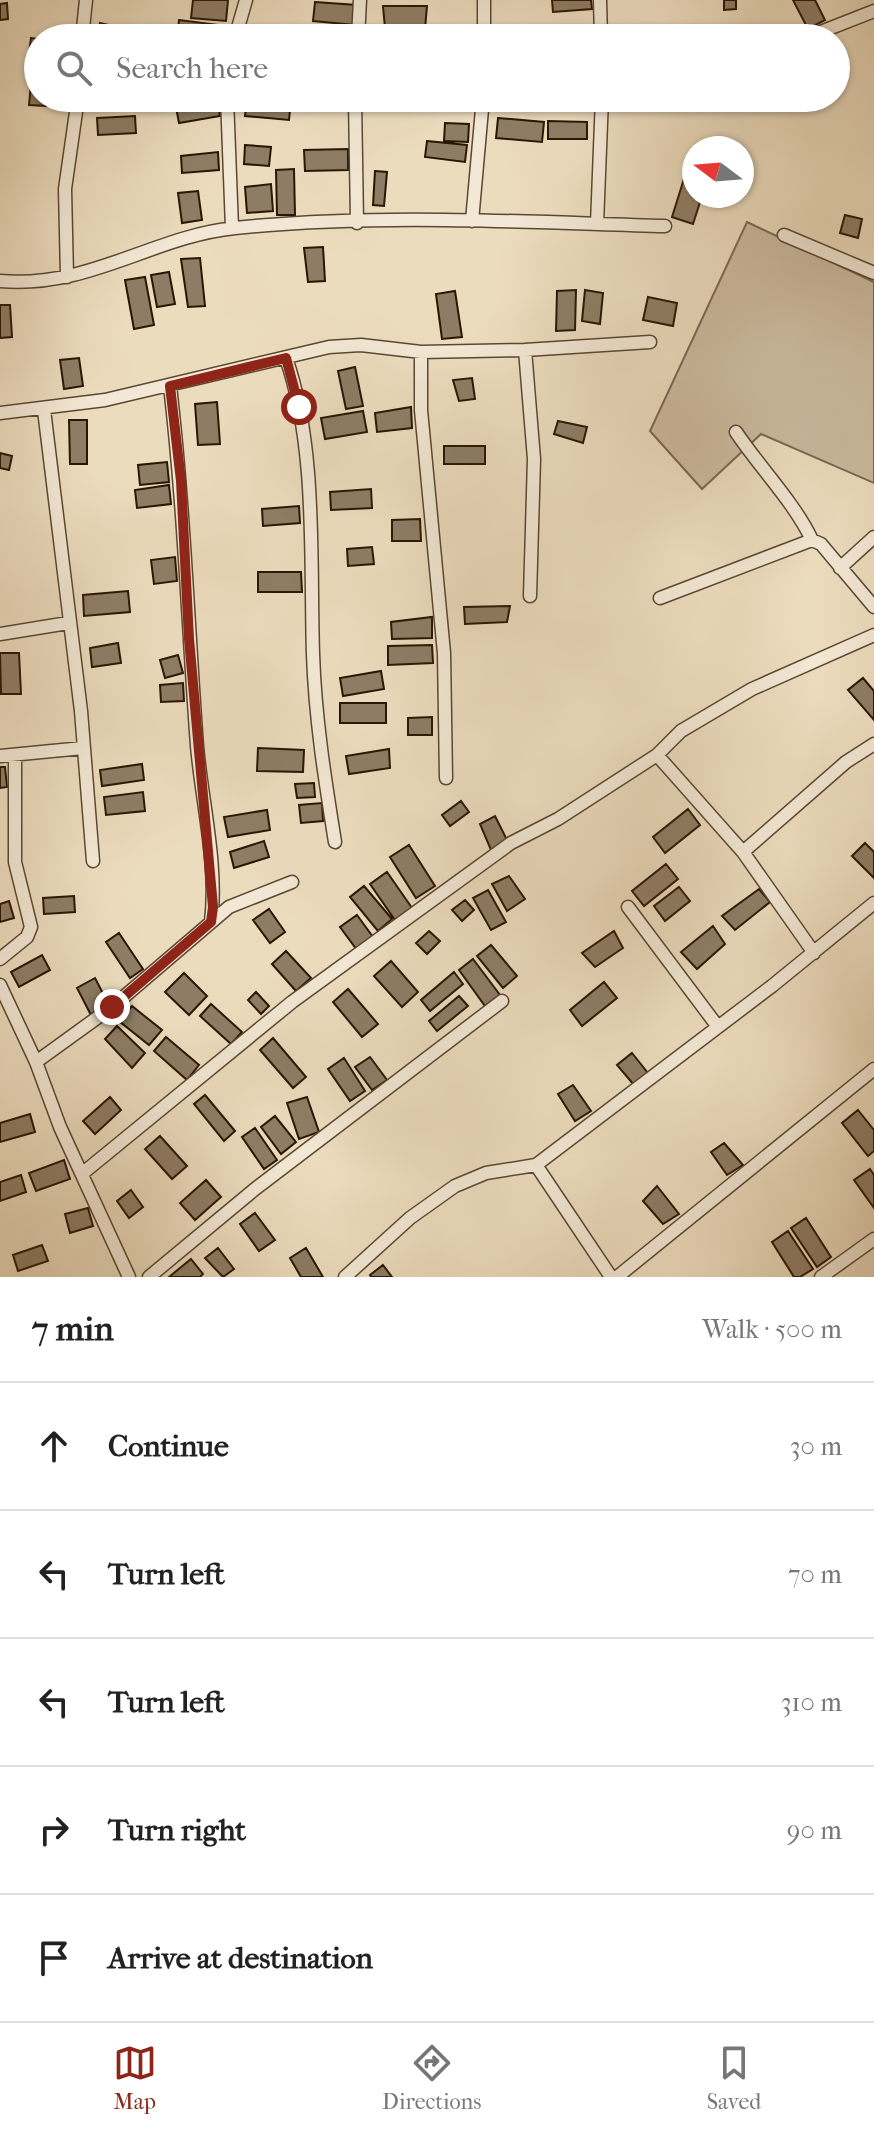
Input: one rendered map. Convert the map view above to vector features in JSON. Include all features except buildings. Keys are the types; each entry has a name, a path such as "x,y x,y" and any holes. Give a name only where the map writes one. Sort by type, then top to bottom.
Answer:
{"street":[{"path":"83,24 86,0"},
{"path":"239,24 246,0"},
{"path":"359,24 360,0"},
{"path":"484,0 484,24"},
{"path":"600,0 601,24"},
{"path":"841,24 874,11"},
{"path":"67,277 65,189 76,112"},
{"path":"228,112 232,228"},
{"path":"355,112 357,223"},
{"path":"472,221 482,112"},
{"path":"597,224 601,112"},
{"path":"0,281 67,277 94,272 138,254 232,228 472,221 665,226"},
{"path":"784,235 874,273"},
{"path":"0,413 44,410 170,386 329,347 361,345 421,352 525,350 650,342"},
{"path":"525,350 534,459 530,596"},
{"path":"421,352 421,410 444,653 446,778"},
{"path":"286,358 295,384 305,463 313,658 321,752 335,842"},
{"path":"170,386 181,481 189,639 210,866 211,922"},
{"path":"44,410 81,711 93,861"},
{"path":"736,432 766,477 802,518 812,540 821,544 874,607"},
{"path":"840,568 874,537"},
{"path":"660,598 812,540"},
{"path":"0,634 68,623"},
{"path":"83,1173 292,1002 511,843 558,819 657,755 681,731 752,689 874,635"},
{"path":"743,852 846,762 874,744"},
{"path":"0,756 83,748"},
{"path":"657,755 743,852 814,953"},
{"path":"0,959 27,937 31,927 15,862 15,756"},
{"path":"36,1062 112,1007 229,907 292,882"},
{"path":"345,1277 410,1218 455,1186 486,1173 536,1165 814,953 874,903"},
{"path":"628,907 718,1027"},
{"path":"1,990 36,1062 60,1127 129,1277"},
{"path":"149,1277 255,1189 502,1001"},
{"path":"536,1165 614,1277 874,1069"},
{"path":"821,1277 874,1239"}],"shaded area":[{"path":"747,222 874,282 874,483 761,434 702,489 650,431"}],"route":[{"path":"112,1007 211,922 213,907 189,639 181,481 170,386 286,358 299,407"}]}
